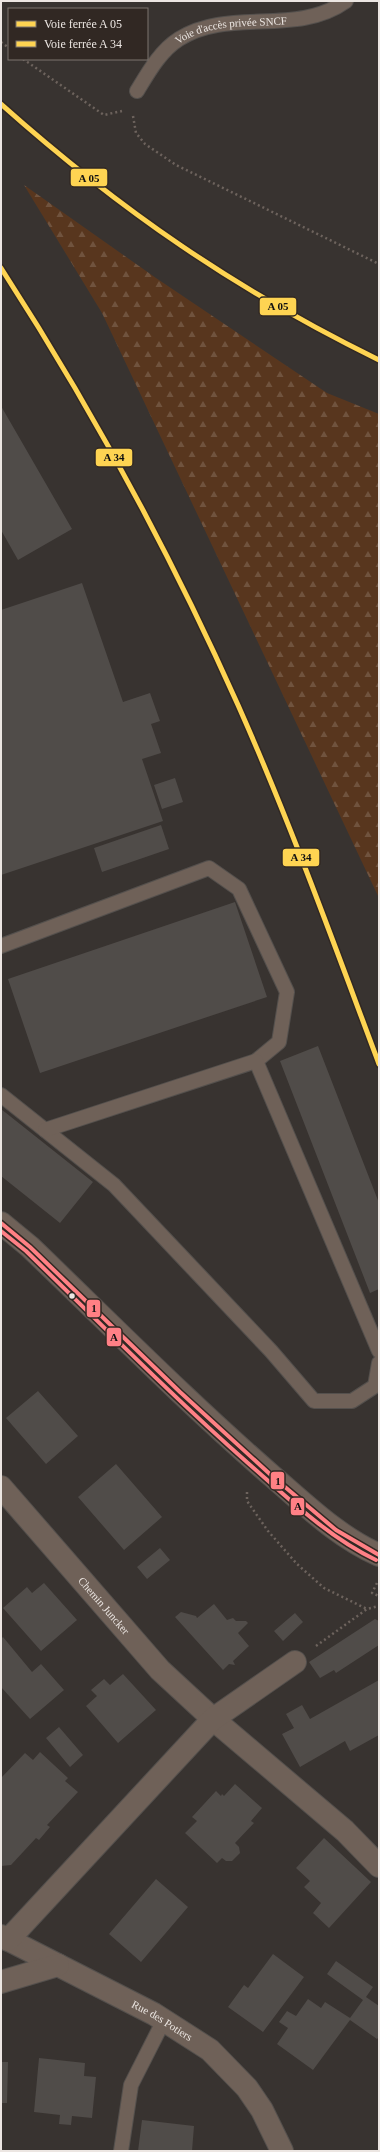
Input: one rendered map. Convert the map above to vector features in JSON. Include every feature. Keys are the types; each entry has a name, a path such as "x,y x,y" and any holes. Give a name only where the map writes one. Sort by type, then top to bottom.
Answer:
{"street":[{"path":"1,1223 30,1247 247,1454 328,1524 352,1540 379,1555"},
{"name":"Chemin Juncker","path":"1,1488 160,1670 213,1719 345,1831 379,1866"},
{"path":"4,1938 213,1719 295,1662"},
{"name":"Rue des Potiers","path":"4,1938 164,2020 210,2050 228,2067 262,2110 282,2151"},
{"path":"1,1982 58,1965"}],"lane":[{"name":"Voie d'accès privée SNCF","path":"137,91 163,53 178,39 194,31 221,25 303,20 321,15 346,1"},
{"path":"1,946 209,868 240,888 287,992 278,1042 256,1061 45,1130"},
{"path":"256,1061 379,1351"},
{"path":"1,1094 114,1185 271,1351 314,1401 352,1401 375,1386 379,1363"},
{"path":"121,2151 131,2085 164,2020"}],"path":[{"path":"24,60 104,115 132,108"},
{"path":"137,91 132,108 133,123 136,132 144,144 159,155 297,226 379,264"},
{"path":"247,1454 247,1501 268,1531 297,1564 324,1588 367,1609"},
{"path":"378,1582 372,1593 379,1596"},
{"path":"295,1662 367,1609 379,1606"}],"green space":[{"path":"24,185 156,278 327,393 379,414 379,898 102,313"}],"building":[{"path":"1,406 72,529 18,560 1,530"},
{"path":"82,583 123,702 150,693 160,721 151,724 161,753 142,759 163,821 1,875 1,610"},
{"path":"175,778 183,802 162,809 154,785"},
{"path":"161,825 169,849 102,872 94,848"},
{"path":"235,902 267,997 40,1073 8,979"},
{"path":"318,1046 379,1203 379,1289 370,1293 280,1061"},
{"path":"1,1109 93,1182 60,1223 1,1176"},
{"path":"38,1391 78,1436 46,1464 6,1418"},
{"path":"116,1464 162,1517 124,1550 78,1497"},
{"path":"160,1548 170,1560 147,1579 137,1567"},
{"path":"44,1583 77,1620 41,1651 3,1608 27,1587 32,1593"},
{"path":"214,1604 227,1620 233,1618 236,1621 246,1621 248,1623 238,1633 249,1646 233,1661 235,1665 229,1664 223,1670 175,1617 181,1612 196,1616 197,1618"},
{"path":"295,1613 303,1622 283,1641 274,1631"},
{"path":"375,1619 379,1621 379,1645 336,1673 334,1670 320,1678 309,1662"},
{"path":"3,1637 32,1672 41,1664 64,1690 30,1719 1,1687 1,1639"},
{"path":"123,1674 156,1710 118,1743 86,1706 97,1696 91,1690 104,1679 110,1685"},
{"path":"379,1680 379,1735 350,1751 345,1741 300,1767 282,1734 294,1728 286,1714 302,1705 310,1719"},
{"path":"59,1727 83,1755 70,1767 46,1738"},
{"path":"40,1752 68,1778 65,1781 78,1792 47,1825 50,1827 39,1840 36,1838 11,1865 1,1866 1,1778 25,1753 33,1760"},
{"path":"235,1784 262,1808 251,1821 254,1823 235,1843 239,1847 240,1853 232,1861 226,1861 222,1858 217,1863 185,1833 197,1821 192,1817 216,1791 221,1796 222,1794 224,1796"},
{"path":"324,1838 371,1882 329,1928 313,1913 321,1903 304,1887 310,1881 296,1868"},
{"path":"156,1879 188,1907 141,1962 109,1934"},
{"path":"273,1954 304,1977 263,2032 228,2007 244,1985 248,1988"},
{"path":"336,1961 373,1987 366,1997 379,2006 379,2037 377,2039 350,2020 313,2070 277,2044 288,2028 279,2022 287,2011 296,2016 308,1999 321,2008 325,2002 350,2018 363,2000 327,1974"},
{"path":"39,2058 85,2063 84,2076 96,2077 92,2118 72,2116 71,2125 59,2124 60,2115 34,2112"},
{"path":"1,2062 8,2062 7,2103 1,2103"},
{"path":"142,2120 194,2126 192,2151 138,2151"}],"transit line":[{"path":"1,104 90,179 181,246 276,305 379,360"},
{"path":"1,268 98,427 157,537 212,648 276,794 379,1064"},
{"name":"1","path":"1,1223 30,1247 180,1392 272,1476 336,1530 379,1555"},
{"name":"A","path":"1,1231 26,1251 164,1386 279,1491 325,1529 358,1551 376,1560"}]}
